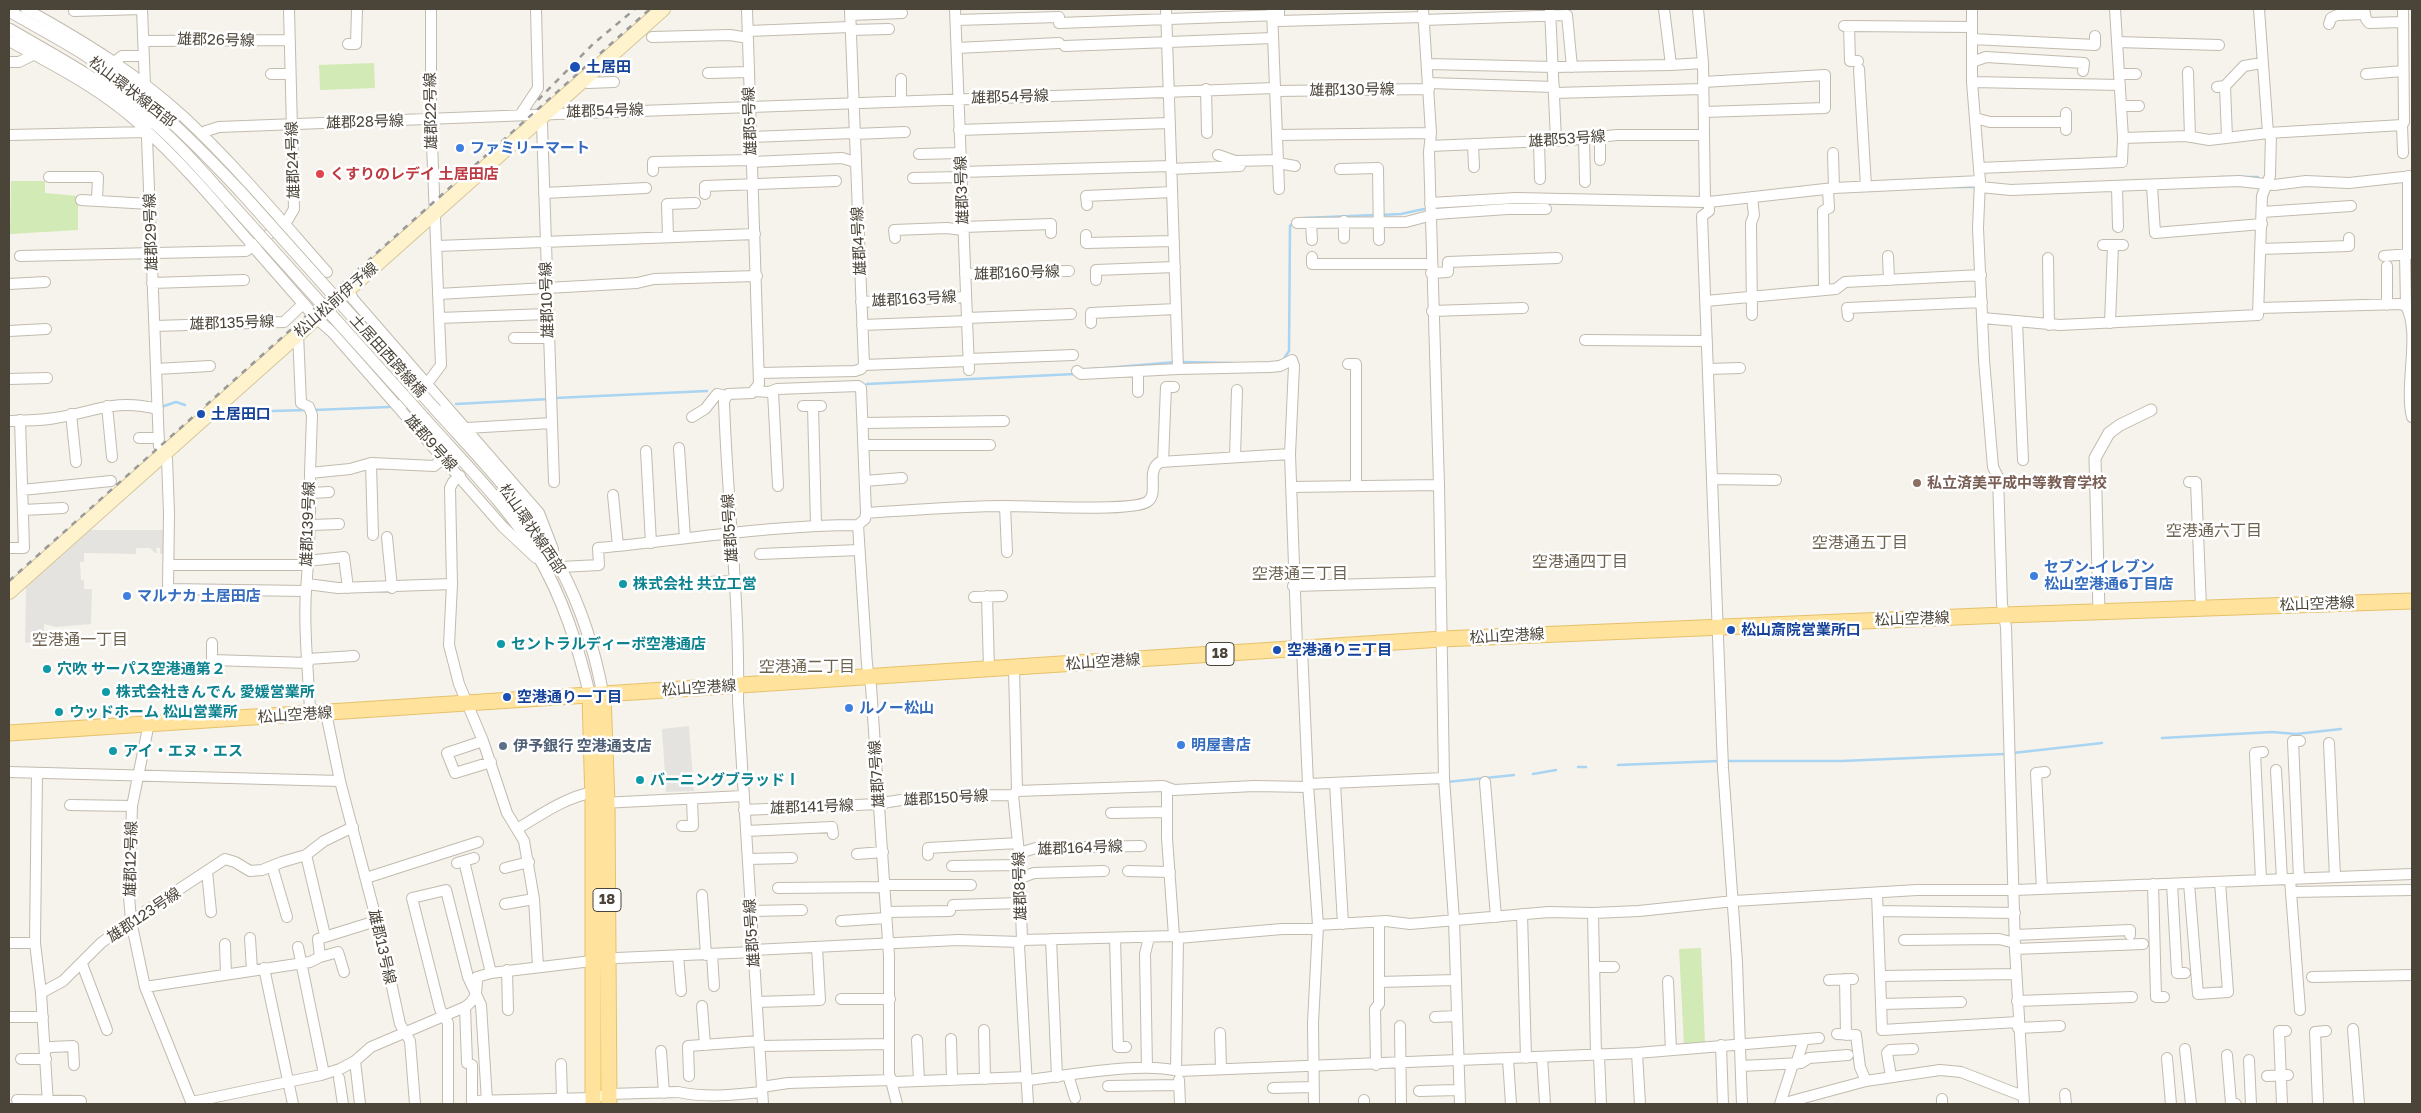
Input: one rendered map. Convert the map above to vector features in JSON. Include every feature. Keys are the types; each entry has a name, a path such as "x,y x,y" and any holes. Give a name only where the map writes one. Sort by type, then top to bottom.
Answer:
{"main road":[{"name":"松山松前伊予線","path":"9,592 298,333 349,291 435,212 533,116 583,80 663,9"},
{"name":"松山空港線","path":"9,734 30,731 326,713 470,710 597,695 1442,639 2004,615 2412,601"},
{"name":"18","path":"593,1101 592,960 598,799 597,695"},
{"name":"松山空港線","path":"9,728 30,731"},
{"name":"18","path":"598,799 608,958 609,1099"}],"street":[{"path":"26,9 114,62 144,84 202,136 327,272"},
{"path":"74,12 142,9"},
{"name":"雄郡29号線","path":"142,9 159,446 163,454"},
{"name":"雄郡24号線","path":"254,247 291,217 294,209 289,9"},
{"path":"348,44 356,44 357,9"},
{"name":"雄郡22号線","path":"431,9 430,119 435,212"},
{"path":"533,116 538,82 536,9"},
{"name":"雄郡5号線","path":"747,9 752,185 757,276 759,384 755,391"},
{"name":"雄郡3号線","path":"955,9 960,99 959,130 968,363"},
{"path":"1664,9 1670,65"},
{"path":"1698,9 1703,63 1704,135 1709,211 1702,216 1708,301"},
{"path":"1782,1104 1891,1076 1954,1070 2024,1100 2018,1025 2015,942 2016,913 1998,477 1993,467 1985,368 1978,228 1980,184 1972,82 1972,9"},
{"path":"1979,168 2122,162 2123,138 2115,9"},
{"path":"1983,318 2048,325 2258,315 2260,308 2263,190 2270,176 2269,133 2259,9"},
{"name":"松山環状線西部","path":"9,11 83,53 145,99 196,144 240,191"},
{"path":"2329,24 2331,18 2337,15 2364,11 2369,23 2405,15 2403,70 2408,102 2402,125 2403,153"},
{"path":"850,12 902,13"},
{"name":"雄郡4号線","path":"850,12 864,365"},
{"path":"956,20 1059,20 1166,14 1275,12"},
{"path":"1275,12 1279,21 1424,15 1550,13 1568,16 1572,67"},
{"path":"1275,12 1273,38 1279,189"},
{"path":"1550,13 1553,34 1556,140"},
{"path":"1166,14 1178,365"},
{"path":"1424,15 1431,133 1431,268 1439,485 1444,778 1454,920 1460,1104"},
{"path":"1866,186 1858,132 1859,67 1850,61 1847,26 1972,27"},
{"path":"657,40 697,40 730,35 851,28 889,29"},
{"name":"松山環状線西部","path":"9,29 74,66 146,117 186,154 230,201"},
{"path":"1972,38 2020,37 2060,39 2094,45 2095,36"},
{"path":"957,48 1273,38"},
{"name":"雄郡26号線","path":"144,41 190,39 289,40"},
{"path":"9,41 87,85 147,132 199,184 303,304 333,333 399,407"},
{"path":"2117,42 2219,45"},
{"path":"2168,43 2168,55"},
{"path":"9,62 27,59 33,55"},
{"path":"114,62 122,56 140,56"},
{"path":"1972,62 1986,57 2009,63 2052,66 2084,63 2083,71"},
{"path":"1428,64 1572,67 1703,63"},
{"path":"2227,138 2221,86 2244,66 2262,63"},
{"path":"2366,74 2403,70"},
{"path":"708,73 749,72"},
{"path":"271,74 290,74"},
{"path":"1972,82 2120,79 2136,74"},
{"name":"雄郡130号線","path":"1275,90 1429,86 1554,90 1703,86 1826,75 1825,108 1704,112"},
{"path":"2190,137 2191,78"},
{"path":"901,79 902,101"},
{"path":"583,80 588,83 614,82"},
{"path":"1206,89 1206,133"},
{"name":"雄郡54号線","path":"533,116 1169,90 1275,90"},
{"path":"2121,106 2139,106"},
{"name":"雄郡28号線","path":"202,136 206,131 219,127 533,116"},
{"name":"雄郡10号線","path":"533,116 542,124 554,482"},
{"path":"1975,118 2011,126 2066,122"},
{"path":"959,130 1080,129 1170,122"},
{"path":"2123,138 2190,137 2209,140 2269,133 2402,125"},
{"path":"9,135 147,132"},
{"path":"751,137 905,132"},
{"path":"1277,135 1431,133"},
{"name":"雄郡53号線","path":"1430,146 1600,137 1704,135"},
{"path":"1600,137 1600,160"},
{"path":"1584,138 1585,182"},
{"path":"1539,141 1540,179"},
{"path":"1473,144 1474,167"},
{"path":"919,154 960,153"},
{"path":"1824,290 1824,211 1829,208 1833,153"},
{"path":"1218,155 1234,161 1278,162 1295,166"},
{"path":"653,171 653,162 705,156 752,161 842,158 855,162"},
{"path":"913,178 961,174 1171,167 1235,169"},
{"path":"1340,169 1378,168 1379,240"},
{"path":"1430,203 1516,198 1707,202 1753,201 1866,186 1980,184 2011,190 2152,186 2239,180 2266,184 2306,181 2349,183 2410,176 2408,254 2412,355 2412,417"},
{"path":"49,177 98,177 98,201"},
{"path":"705,194 705,186 836,181"},
{"path":"2152,186 2155,233 2262,224"},
{"path":"2117,187 2118,227"},
{"path":"544,193 626,194 646,188"},
{"name":"土居田西跨線橋","path":"240,191 436,410"},
{"path":"1087,205 1086,196 1129,198 1172,192"},
{"path":"80,200 150,204"},
{"name":"土居田西跨線橋","path":"230,201 425,419"},
{"path":"1752,315 1753,201"},
{"path":"668,237 667,204 689,206"},
{"path":"2262,212 2351,206"},
{"path":"1297,223 1379,217 1406,222 1430,215 1508,209 1544,211"},
{"name":"雄郡9号線","path":"435,212 441,365 426,385 399,407 460,476 453,482 450,488 452,584 449,645 470,710"},
{"path":"1344,221 1344,238"},
{"path":"1311,223 1312,240"},
{"path":"894,238 894,230 947,228 1013,230 1051,224 1051,233"},
{"path":"437,246 755,234"},
{"path":"1086,235 1086,243 1126,238 1174,241"},
{"path":"2261,249 2309,251 2349,246 2349,238"},
{"path":"2110,323 2113,245"},
{"path":"20,256 246,251 254,247"},
{"path":"2384,256 2408,254"},
{"path":"1709,256 1707,341 1723,768 1734,901 1742,1104"},
{"path":"1888,256 1889,280"},
{"path":"1312,257 1312,264 1359,260 1431,268 1448,272 1448,262 1557,258"},
{"path":"2048,258 2048,325"},
{"path":"2387,266 2387,305"},
{"path":"1096,280 1096,270 1175,267"},
{"name":"雄郡160号線","path":"965,274 1011,277 1066,274"},
{"path":"1708,301 1824,290 1838,288 1845,282 1981,275"},
{"path":"438,294 637,283 654,279 757,276"},
{"path":"9,284 45,282"},
{"path":"152,284 240,282"},
{"path":"349,291 353,299 426,385 467,428 539,513 558,564 599,565 598,548 816,525 858,525 865,519 863,423 861,388 858,386 777,389 772,392 758,393 755,391 726,396 717,394 705,409 692,417"},
{"name":"雄郡163号線","path":"861,302 966,297"},
{"path":"1848,316 1848,308 1982,302"},
{"name":"雄郡135号線","path":"155,326 284,322 303,304"},
{"path":"2260,308 2387,305 2409,309"},
{"path":"1432,312 1524,308"},
{"path":"1091,323 1091,312 1132,316 1176,309"},
{"path":"439,318 547,314"},
{"path":"862,325 1071,314"},
{"path":"2017,322 2015,367 2017,414 2019,449 2024,460"},
{"path":"9,331 46,329"},
{"path":"298,333 301,404 309,407 312,415 310,473"},
{"path":"514,338 548,338"},
{"path":"1585,340 1707,341"},
{"path":"759,373 855,371 864,365 968,363 1073,355"},
{"path":"1079,372 1138,371 1178,365 1270,367 1280,366 1292,360 1294,366 1290,454 1294,586 1317,927 1313,1065 1314,1104"},
{"path":"1348,364 1356,364 1356,486"},
{"path":"156,369 210,366"},
{"path":"1708,368 1740,368"},
{"path":"1138,371 1138,392"},
{"path":"9,379 47,378"},
{"path":"1163,462 1170,412 1166,387 1174,387"},
{"path":"1235,457 1237,390"},
{"path":"772,392 778,486"},
{"name":"雄郡5号線","path":"726,396 727,484 734,581 744,810 763,1104"},
{"path":"9,421 56,418 107,406 139,404 158,409"},
{"path":"107,406 112,458"},
{"path":"813,406 816,525"},
{"name":"松山環状線西部","path":"436,410 502,484 525,513 558,564 582,615 596,660 597,695"},
{"path":"2099,612 2095,458 2109,433 2120,425 2151,410"},
{"path":"71,414 76,462"},
{"name":"松山環状線西部","path":"425,419 500,504 536,552 567,616 597,695"},
{"path":"9,548 24,548 20,420"},
{"path":"863,423 1004,421"},
{"path":"467,428 552,423"},
{"path":"139,438 159,438"},
{"path":"864,445 986,447"},
{"path":"679,448 685,538"},
{"path":"163,454 166,459 168,486 168,589 392,588 452,584"},
{"path":"866,513 1005,506 1074,508 1142,504 1151,497 1154,465 1163,462 1290,454"},
{"path":"648,457 651,543"},
{"name":"雄郡139号線","path":"310,714 307,563 312,525 310,473 350,469 371,463 434,466 444,458"},
{"path":"371,463 373,535"},
{"path":"460,476 503,527 546,570"},
{"path":"865,480 902,478"},
{"path":"1713,479 1776,480"},
{"path":"22,490 110,481"},
{"path":"2189,482 2196,482 2202,513 2195,552 2201,608"},
{"path":"1291,487 1439,485"},
{"path":"311,493 329,492"},
{"path":"613,494 618,546"},
{"path":"1005,506 1007,552"},
{"path":"23,510 58,511"},
{"path":"312,525 339,524"},
{"name":"雄郡7号線","path":"858,525 866,633 866,665 872,686 885,886 890,999 889,1073 897,1104"},
{"path":"387,537 392,588"},
{"path":"760,554 859,550"},
{"path":"168,565 307,563 344,556 348,588"},
{"path":"706,582 734,581"},
{"path":"1294,586 1441,582"},
{"path":"987,596 989,670"},
{"path":"974,597 1002,596"},
{"path":"212,643 212,660 308,661 354,656"},
{"name":"雄郡8号線","path":"1014,668 1015,793 1021,903 1021,996 1028,1104"},
{"path":"470,710 491,762 507,813 524,841 534,899 538,966"},
{"path":"9,772 341,785 326,713"},
{"name":"雄郡12号線","path":"149,724 132,806 129,887 131,921 145,987 192,1103"},
{"path":"483,741 448,753 455,773 491,762"},
{"path":"2290,879 2300,800 2293,741 2300,741"},
{"path":"2326,749 2326,785 2334,877"},
{"path":"2261,880 2262,816 2255,752 2263,752"},
{"path":"2276,770 2292,892 2300,1010"},
{"path":"2042,889 2043,818 2036,773 2045,772"},
{"path":"37,773 36,943 42,994 47,1102"},
{"name":"雄郡150号線","path":"879,804 938,796 1163,786 1174,790 1254,786 1308,786 1444,778"},
{"path":"1485,782 1491,802 1496,848 1496,917"},
{"path":"1335,783 1341,811 1343,924"},
{"name":"雄郡13号線","path":"341,785 354,827 400,1024 410,1041 415,1104"},
{"path":"1167,788 1166,812 1176,937 1177,1071 1180,1104"},
{"path":"517,829 575,795 598,799 692,799 744,796"},
{"path":"682,826 693,826 692,799"},
{"name":"雄郡141号線","path":"744,810 879,804"},
{"path":"70,805 132,806"},
{"path":"1111,813 1166,812"},
{"name":"雄郡123号線","path":"42,994 63,981 101,943 225,859 235,862 250,872 306,856 324,841 354,827"},
{"path":"746,831 832,830"},
{"path":"366,878 460,858 478,842"},
{"name":"雄郡164号線","path":"928,855 928,848 1036,848 1078,852 1137,848"},
{"path":"857,854 883,852"},
{"path":"306,856 324,930"},
{"path":"460,858 491,973"},
{"path":"748,859 792,858"},
{"path":"505,868 529,862"},
{"path":"952,866 1019,865"},
{"path":"272,866 288,917"},
{"path":"207,871 211,912"},
{"path":"1128,871 1170,872"},
{"path":"1020,878 1034,872 1067,876 1100,874"},
{"path":"192,1103 340,1069 355,1061 371,1047 407,1033 473,1002 477,995 477,977 507,970 608,958 958,940 1021,941 1176,937 1379,922 1410,924 1549,912 1639,911 1734,901 1917,890 2015,890 2412,874"},
{"path":"2189,883 2198,994 2228,992 2220,882"},
{"path":"2153,884 2156,997 2164,997"},
{"path":"2172,884 2178,931 2177,973 2185,973"},
{"path":"778,888 885,886 933,889 965,887"},
{"path":"448,1104 448,1023 440,1009 412,898 446,890 468,977 481,1005 487,1101"},
{"path":"2292,892 2353,896 2412,890"},
{"path":"1877,893 1882,1030 2018,1025 2060,1026"},
{"path":"505,904 534,899"},
{"path":"705,900 709,954 714,986"},
{"path":"840,921 952,908 1021,903"},
{"path":"751,911 796,913"},
{"path":"1878,912 2016,913"},
{"path":"1593,913 1597,1055 1601,1104"},
{"path":"1522,914 1526,1058"},
{"path":"320,957 318,939 376,921"},
{"path":"1376,1065 1375,1009 1379,1004 1379,982 1384,952 1379,922"},
{"path":"2015,942 2130,930 2130,935"},
{"path":"1147,1068 1151,1048 1151,1013 1146,947 1149,937"},
{"path":"250,938 252,970"},
{"path":"1115,938 1120,975 1121,1009 1118,1047 1126,1047"},
{"path":"1051,939 1052,979 1060,1023 1056,1052 1056,1077"},
{"path":"1904,940 1999,939 2015,942 2143,944"},
{"path":"9,943 36,943"},
{"path":"225,944 226,974"},
{"path":"298,947 324,1074"},
{"path":"757,1002 820,1000 817,947"},
{"path":"145,987 300,964 318,960 320,957 338,952 343,972"},
{"path":"678,955 681,991"},
{"path":"84,961 103,1002"},
{"path":"84,961 107,1030"},
{"path":"1594,967 1614,967"},
{"path":"264,968 293,1104"},
{"path":"507,970 508,1010"},
{"path":"1881,976 2016,974"},
{"path":"2318,979 2375,980 2412,975"},
{"path":"1052,979 1064,979"},
{"path":"1829,980 1849,979 1841,1034 1856,1034 1860,1067 1866,1081"},
{"path":"1379,982 1456,980"},
{"path":"1668,981 1671,1050"},
{"path":"2017,1001 2132,997"},
{"path":"841,999 890,999"},
{"path":"1882,1004 1961,1002"},
{"path":"702,1006 705,1045"},
{"path":"465,1007 466,1060 472,1103 487,1101 548,1102 562,1098 593,1101 678,1092 688,1095 716,1096 788,1083 1027,1079 1147,1068 1177,1071 1637,1054 1819,1038"},
{"path":"1435,1017 1457,1016"},
{"path":"9,1018 43,1017"},
{"path":"1400,1026 1400,1104"},
{"path":"2318,1104 2315,1027 2326,1031"},
{"path":"2353,1029 2359,1104"},
{"path":"984,1030 985,1079"},
{"path":"2282,1104 2284,1075 2279,1031 2286,1031"},
{"path":"1220,1033 1221,1069"},
{"path":"1782,1104 1804,1039"},
{"path":"917,1040 919,1081"},
{"path":"689,1076 688,1046 888,1044"},
{"path":"948,1044 952,1080"},
{"path":"21,1059 46,1054 51,1047 73,1046 74,1064"},
{"path":"1721,1046 1723,1104"},
{"path":"1891,1076 1887,1053 1890,1050 1913,1048"},
{"path":"2185,1049 2191,1104"},
{"path":"661,1051 664,1093"},
{"path":"1056,1052 1067,1052"},
{"path":"1637,1054 1640,1104"},
{"path":"1741,1066 1797,1064 1809,1058 1848,1055"},
{"path":"2227,1055 2231,1103 2236,1104"},
{"path":"1542,1057 1545,1104"},
{"path":"2167,1058 2171,1104"},
{"path":"1508,1059 1511,1104"},
{"path":"2248,1060 2251,1104"},
{"path":"355,1061 360,1104"},
{"path":"561,1064 562,1098"},
{"path":"1068,1075 1074,1098"},
{"path":"2267,1076 2284,1075"},
{"path":"339,1078 343,1104"},
{"path":"1108,1086 1179,1085"},
{"path":"1272,1088 1314,1087"},
{"path":"1419,1091 1459,1090"},
{"path":"17,1100 47,1102 81,1101"}],"green space":[{"path":"374,63 375,88 320,90 319,65"},
{"path":"11,181 45,181 45,193 78,196 78,230 10,234"},
{"path":"1701,948 1705,1043 1684,1045 1679,949"}],"shaded area":[{"path":"86,530 165,530 164,554 160,554 160,548 156,548 157,553 150,548 136,548 136,554 84,553 84,562 80,562 81,580 84,580 84,589 92,589 91,624 56,627 44,624 44,641 25,643 26,585"},
{"path":"689,726 694,791 666,792 662,729"}],"waterway":[{"path":"2219,177 2258,177"},
{"path":"1953,187 1974,187"},
{"path":"1437,209 1520,203"},
{"path":"1380,215 1401,214 1424,209"},
{"path":"1303,218 1375,215"},
{"path":"1276,362 1283,360 1289,351 1290,226 1294,222"},
{"path":"1082,370 1176,362"},
{"path":"1181,362 1233,363"},
{"path":"867,384 1075,374"},
{"path":"555,398 707,391"},
{"path":"456,404 549,399"},
{"path":"161,407 176,402 185,405"},
{"path":"314,410 389,407"},
{"path":"240,412 306,410"},
{"path":"2162,738 2272,732 2296,734 2341,729"},
{"path":"2013,753 2102,743"},
{"path":"1725,761 1842,761 2005,754"},
{"path":"1618,765 1719,761"},
{"path":"1578,767 1586,767"},
{"path":"1533,774 1556,770"},
{"path":"1447,782 1514,775"}],"railway":[{"path":"538,100 593,44 635,9"},
{"path":"9,581 650,9"}],"place":[{"name":"土居田","path":"575,67"},
{"name":"ファミリーマート","path":"460,148"},
{"name":"くすりのレデイ 土居田店","path":"320,174"},
{"name":"土居田口","path":"201,414"},
{"name":"私立済美平成中等教育学校","path":"1917,483"},
{"name":"セブン-イレブン 松山空港通6丁目店","path":"2034,576"},
{"name":"株式会社 共立工営","path":"623,584"},
{"name":"マルナカ 土居田店","path":"127,596"},
{"name":"松山斎院営業所口","path":"1731,630"},
{"name":"セントラルディーボ空港通店","path":"501,644"},
{"name":"空港通り三丁目","path":"1277,650"},
{"name":"穴吹 サーパス空港通第２","path":"47,669"},
{"name":"株式会社きんでん 愛媛営業所","path":"106,692"},
{"name":"空港通り一丁目","path":"507,697"},
{"name":"ルノー松山","path":"849,708"},
{"name":"ウッドホーム 松山営業所","path":"59,712"},
{"name":"明屋書店","path":"1181,745"},
{"name":"伊予銀行 空港通支店","path":"503,746"},
{"name":"アイ・エヌ・エス","path":"113,751"},
{"name":"バーニングブラッドⅠ","path":"640,780"}],"district":[{"name":"空港通六丁目","path":"2214,531"},
{"name":"空港通五丁目","path":"1860,543"},
{"name":"空港通四丁目","path":"1580,562"},
{"name":"空港通三丁目","path":"1300,574"},
{"name":"空港通一丁目","path":"80,640"},
{"name":"空港通二丁目","path":"807,667"}]}
